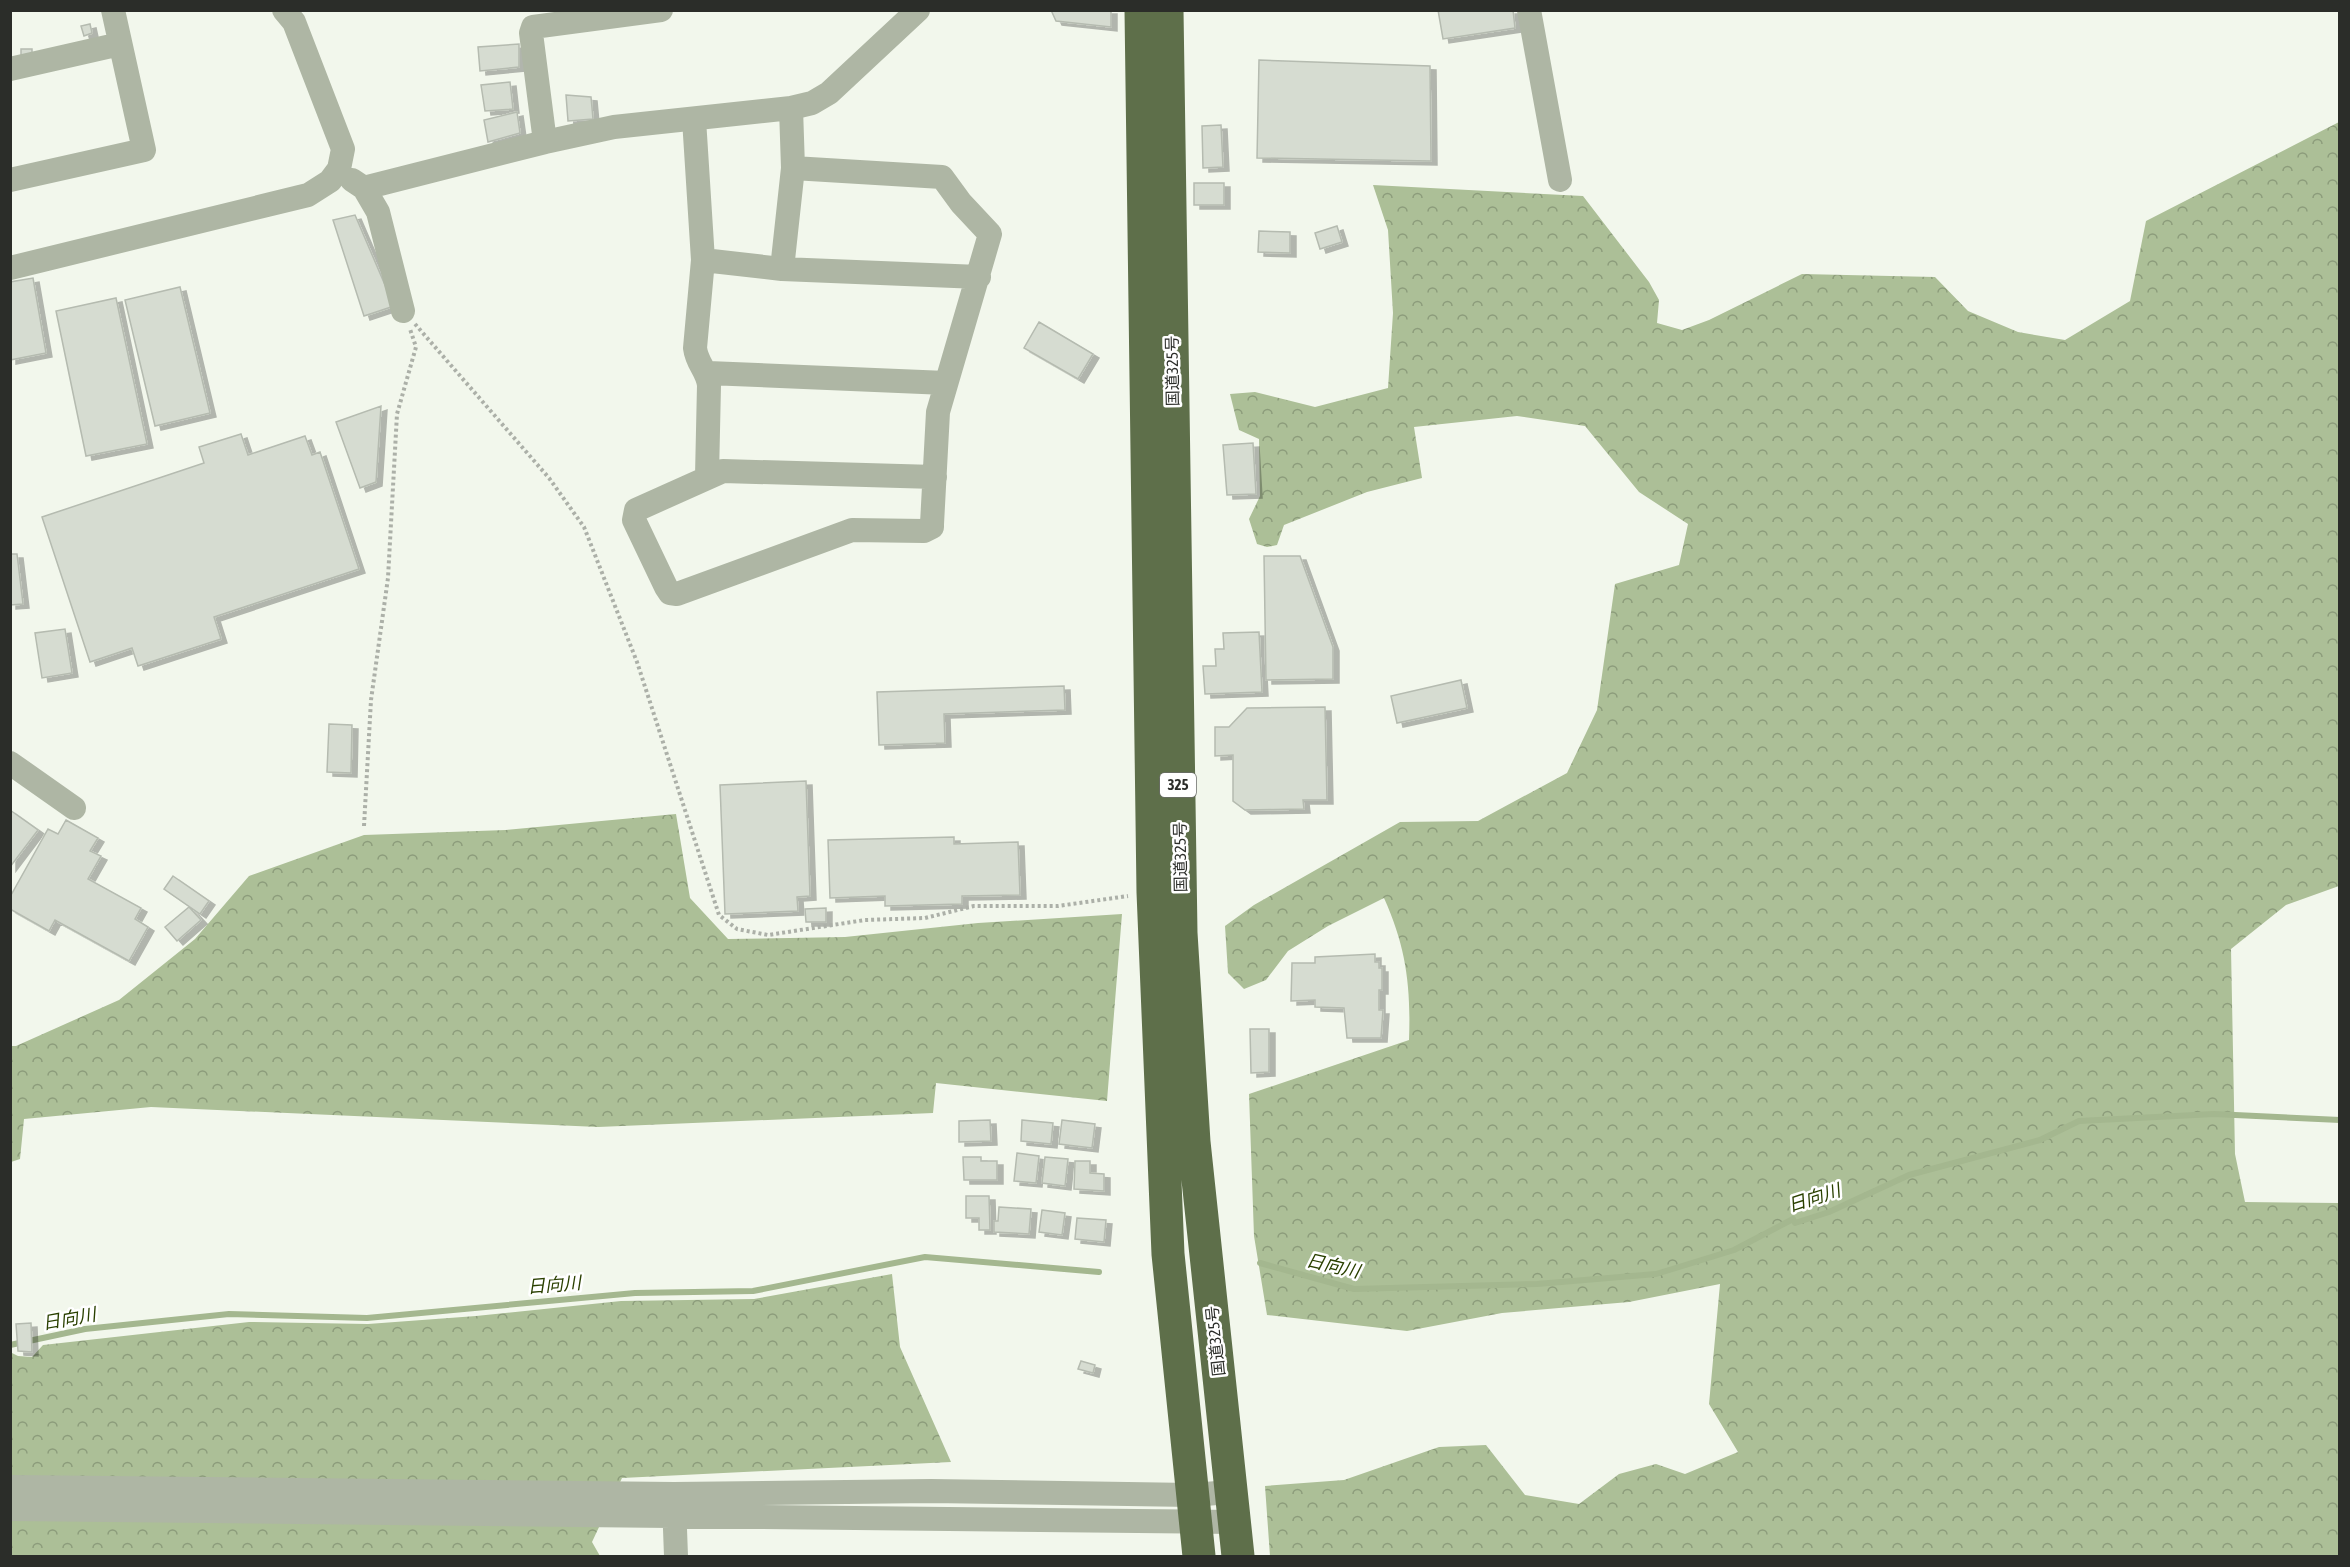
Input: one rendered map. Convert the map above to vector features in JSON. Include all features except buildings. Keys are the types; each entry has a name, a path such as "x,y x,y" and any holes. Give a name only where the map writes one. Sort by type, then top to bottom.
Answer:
{"highway":[{"name":"国道325号","path":"1141,10 1153,892 1168,1254 1192,1509 1199,1557"},
{"name":"国道325号","path":"1167,10 1181,933 1194,1142 1238,1557"}],"street":[{"path":"10,180 144,150 113,10"},
{"path":"10,268 308,195 330,181 339,169 344,149 294,22 284,10"},
{"path":"545,142 532,27 580,15 661,10"},
{"path":"364,188 614,127 791,108 812,103 829,93 918,10"},
{"path":"1529,10 1560,180"},
{"path":"10,69 120,44"},
{"path":"782,269 793,168 791,108"},
{"path":"694,119 703,260 695,348 696,360 708,373 707,476"},
{"path":"793,168 942,177 961,203 990,234 938,412 935,477 932,524 929,530 852,530 678,594 670,593 633,514 636,510 707,476 729,470 935,477"},
{"path":"339,169 364,188 378,212 404,311"},
{"path":"703,260 782,269 979,277"},
{"path":"708,373 946,383"},
{"path":"10,763 74,808"},
{"path":"10,1486 674,1505"},
{"path":"10,1509 674,1505 1192,1509 1232,1507"},
{"path":"674,1505 676,1557"}],"path":[{"path":"404,311 549,478 584,527 637,662 719,915 737,929 768,935 865,920 925,918 974,906 1058,906 1153,892"},
{"path":"364,826 371,700 388,579 397,414 416,347 404,311"}],"green space":[{"path":"2339,122 2339,886 2286,905 2231,949 2235,1154 2245,1202 2339,1203 2339,1556 1270,1556 1265,1486 1344,1480 1439,1447 1486,1445 1525,1495 1579,1504 1619,1474 1656,1464 1685,1474 1738,1452 1709,1404 1720,1284 1629,1302 1502,1313 1407,1331 1267,1315 1254,1236 1249,1094 1409,1040 1408,984 1402,950 1384,898 1328,926 1288,951 1266,980 1244,989 1228,973 1225,926 1254,905 1400,822 1478,821 1567,773 1597,710 1615,584 1679,565 1688,524 1639,492 1585,426 1517,416 1414,427 1422,478 1367,492 1284,525 1277,545 1267,547 1257,544 1249,519 1260,496 1259,439 1239,430 1230,394 1255,392 1315,407 1388,388 1393,313 1388,230 1373,185 1583,196 1649,282 1659,300 1657,323 1682,330 1709,320 1802,274 1935,277 1968,311 2018,332 2065,340 2130,301 2146,221"},
{"path":"676,814 690,898 728,939 845,937 978,923 1122,914 1107,1101 936,1083 933,1113 598,1127 151,1107 24,1119 20,1159 11,1162 11,1046 16,1046 119,1000 195,939 249,876 364,835 506,830"},
{"path":"892,1274 900,1347 951,1462 622,1478 592,1542 600,1556 11,1556 10,1352 18,1356 32,1357 43,1345 249,1322 368,1324 476,1316 621,1301 754,1299"}],"waterway":[{"name":"日向川","path":"1260,1263 1354,1289 1537,1284 1656,1274 1734,1250 1793,1219 1795,1223 1829,1212 1909,1175 2040,1140 2079,1121 2214,1114 2340,1120"},
{"name":"日向川","path":"10,1345 85,1329 229,1314 367,1318 635,1293 753,1291 925,1257 1099,1272"}]}
